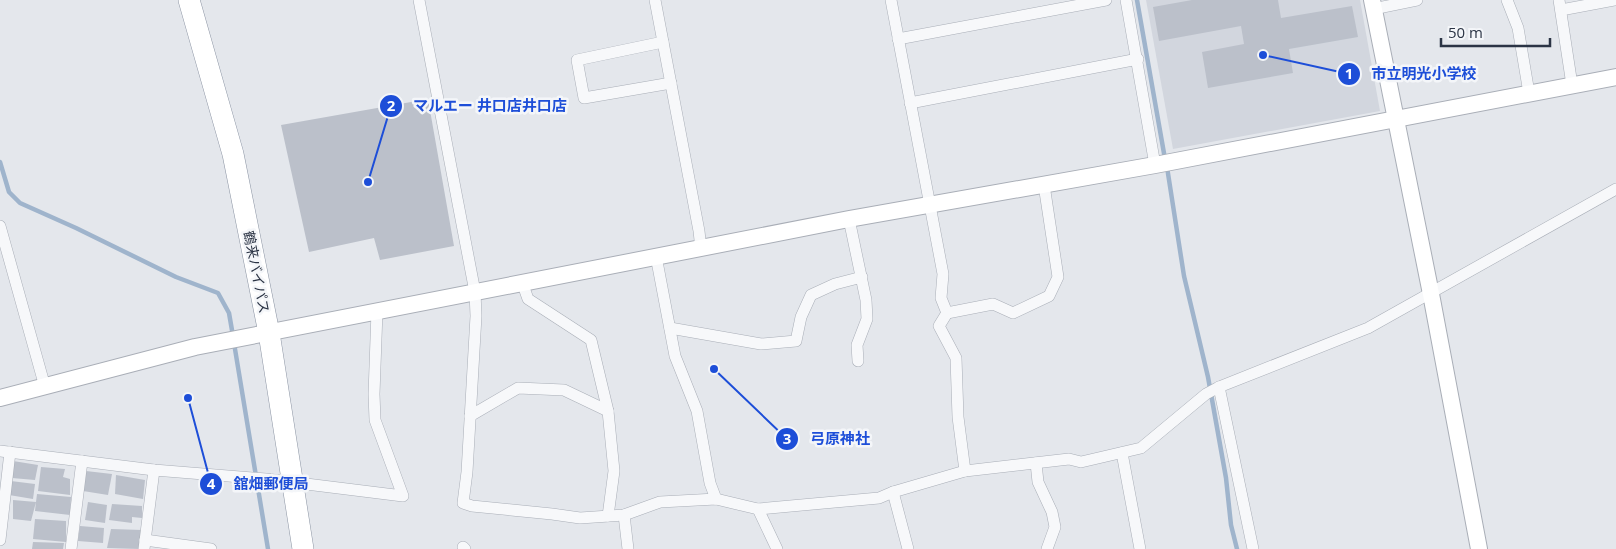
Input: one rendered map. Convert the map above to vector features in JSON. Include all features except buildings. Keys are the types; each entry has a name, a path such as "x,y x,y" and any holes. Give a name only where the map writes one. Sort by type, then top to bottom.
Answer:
{"highway":[{"name":"鶴来バイパス","path":"189,0 234,154 268,333 303,549"}],"street":[{"path":"419,0 475,292 476,316 467,472 463,503 472,506 580,518 624,515 660,502 716,499 758,509 879,498 893,492 965,472 1069,459 1081,462 1141,448 1213,390 1368,328 1616,189"},
{"path":"655,0 701,249"},
{"path":"891,0 943,274 941,298 947,313"},
{"path":"898,39 1106,0"},
{"path":"1126,0 1162,163"},
{"path":"1417,0 1372,4 1431,294 1479,549"},
{"path":"1507,0 1518,28 1529,93"},
{"path":"1572,85 1560,5 1614,0"},
{"path":"663,42 578,60 584,98 671,83"},
{"path":"910,103 1138,59"},
{"path":"0,398 195,347 522,282 849,219 931,206 1616,77"},
{"path":"965,472 958,417 956,358 939,326 947,313 993,304 1012,313 1049,296 1058,276 1044,185"},
{"path":"849,219 866,300 867,319 857,345 858,361"},
{"path":"0,226 45,387"},
{"path":"656,256 675,356 697,411 710,482 716,499"},
{"path":"670,328 761,344 796,342 801,317 811,295 835,284 862,276"},
{"path":"522,282 528,299 591,340 608,411 614,472 608,516"},
{"path":"0,540 5,451 154,470 262,479 403,496 376,420 374,394 377,311"},
{"path":"470,416 518,388 564,390 608,411"},
{"path":"1213,390 1253,549"},
{"path":"1122,453 1140,549"},
{"path":"71,549 82,461"},
{"path":"1036,463 1038,482 1052,512 1056,527 1047,549"},
{"path":"154,470 145,544 211,549"},
{"path":"893,492 908,549"},
{"path":"758,509 777,549"},
{"path":"624,515 628,549"}],"shaded area":[{"path":"1146,0 1360,0 1380,111 1173,149"}],"waterway":[{"path":"1137,0 1165,159"},
{"path":"0,162 9,192 20,203 176,277 218,293 229,313 233,336"},
{"path":"1167,167 1184,276 1208,377 1226,478 1231,525 1237,549"},
{"path":"234,343 268,549"}],"place":[{"name":"市立明光小学校","path":"1263,55"},
{"name":"マルエー 井口店井口店","path":"368,182"},
{"name":"弓原神社","path":"714,369"},
{"name":"舘畑郵便局","path":"188,398"}]}
